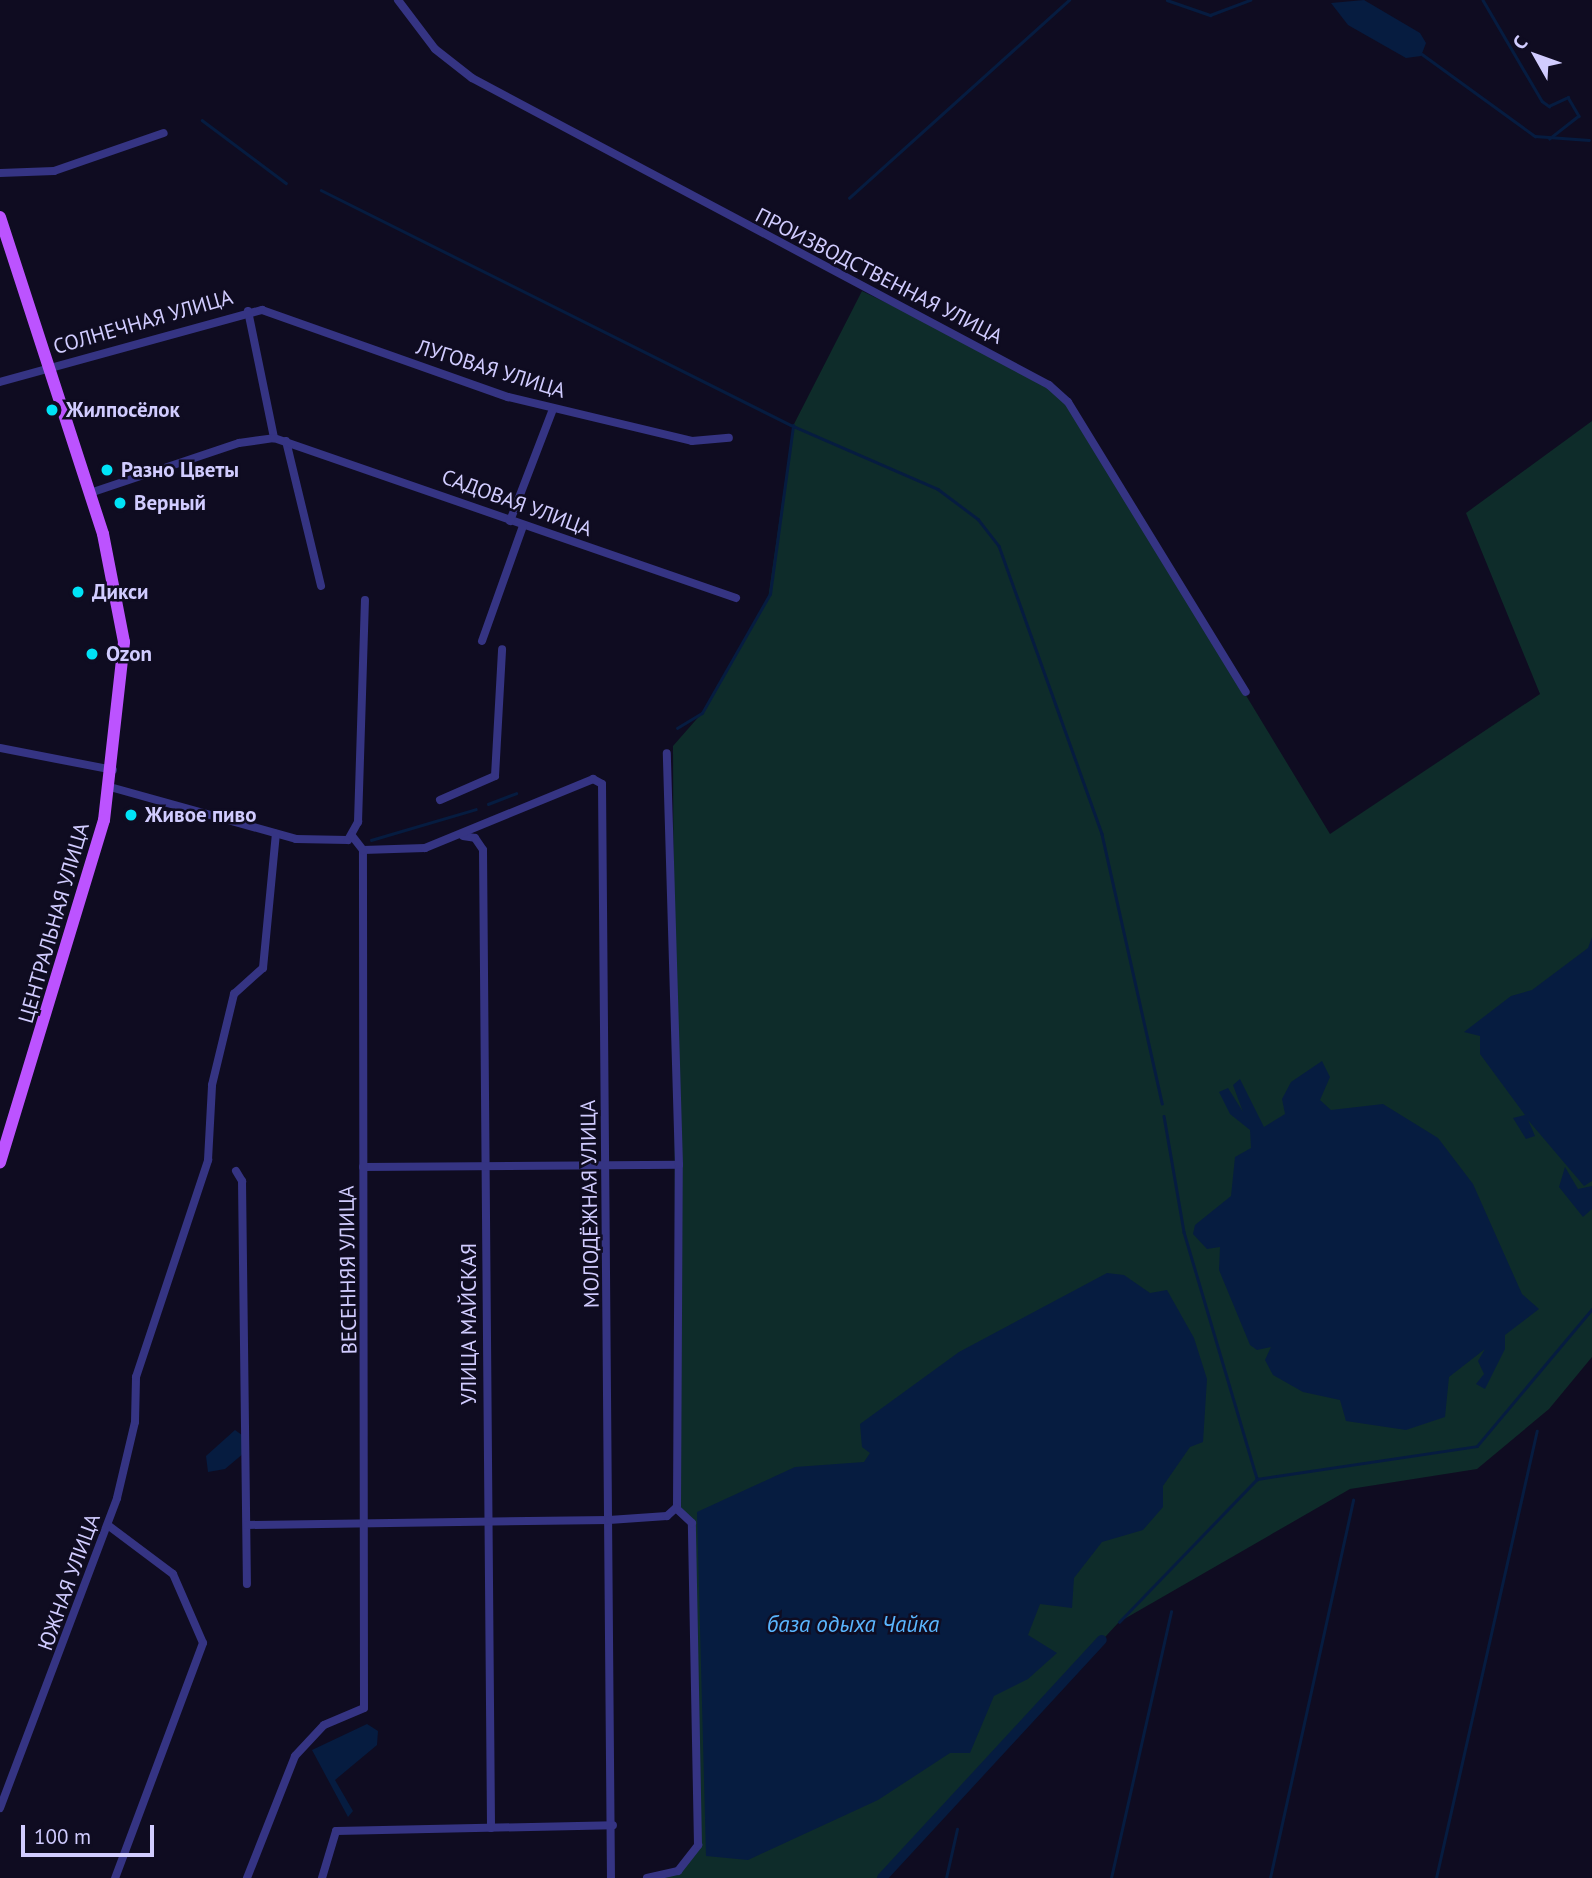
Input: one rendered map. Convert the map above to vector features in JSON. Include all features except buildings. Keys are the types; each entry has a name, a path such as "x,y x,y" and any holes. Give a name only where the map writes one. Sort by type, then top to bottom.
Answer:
{"main road":[{"name":"ЦЕНТРАЛЬНАЯ УЛИЦА","path":"0,217 90,493 118,594 124,642 110,787 70,943 0,1163"}],"street":[{"name":"ПРОИЗВОДСТВЕННАЯ УЛИЦА","path":"398,0 435,49 472,78 1049,385 1068,402 1246,692"},
{"path":"0,173 54,171 164,133"},
{"name":"ЛУГОВАЯ УЛИЦА","path":"248,311 262,310 553,409 692,441 729,438"},
{"path":"90,493 239,443 274,438 248,311"},
{"name":"СОЛНЕЧНАЯ УЛИЦА","path":"0,382 248,311"},
{"path":"510,521 553,409"},
{"name":"САДОВАЯ УЛИЦА","path":"274,438 736,598"},
{"path":"286,441 321,586"},
{"path":"482,641 523,526"},
{"path":"352,836 358,822 365,600"},
{"path":"440,800 495,776 502,649"},
{"path":"0,748 113,770"},
{"path":"647,1878 678,1871 698,1845 692,1523 677,1508 679,1165 667,753"},
{"name":"МОЛОДЁЖНАЯ УЛИЦА","path":"363,850 410,852 461,837 593,779 602,784 613,1825 611,1878"},
{"path":"110,787 276,834 352,836"},
{"name":"ЮЖНАЯ УЛИЦА","path":"0,1808 109,1526 143,1361 208,1160 212,1085 234,994 263,968 276,834"},
{"path":"352,836 363,850"},
{"name":"УЛИЦА МАЙСКАЯ","path":"461,837 475,838 483,850 491,1828"},
{"name":"ВЕСЕННЯЯ УЛИЦА","path":"247,1878 300,1748 324,1725 364,1708 368,1524 363,1167 363,850"},
{"path":"363,1167 679,1165"},
{"path":"236,1171 242,1181 247,1584"},
{"path":"247,1525 609,1520 667,1516 677,1508"},
{"path":"109,1526 173,1574 202,1643 115,1878"},
{"path":"321,1878 337,1831 613,1825"}],"green space":[{"path":"862,291 1033,374 1068,402 1330,834 1540,694 1466,513 1592,421 1592,1357 1549,1409 1477,1469 1350,1489 1119,1622 882,1878 647,1878 678,1871 695,1851 692,1523 676,1508 673,746 702,713 768,599 793,426"}],"water":[{"path":"1364,0 1420,33 1426,43 1421,56 1406,58 1348,25 1331,3"},
{"path":"1592,937 1592,1181 1584,1186 1528,1120 1535,1136 1526,1139 1513,1118 1525,1115 1480,1054 1480,1036 1464,1032 1511,996 1532,990 1588,948"},
{"path":"1322,1061 1330,1077 1320,1100 1331,1110 1383,1104 1438,1138 1473,1184 1522,1294 1539,1309 1505,1335 1505,1349 1485,1389 1476,1384 1484,1374 1478,1361 1485,1349 1449,1377 1445,1417 1406,1430 1346,1421 1340,1400 1303,1392 1273,1375 1265,1360 1271,1347 1257,1350 1250,1345 1219,1270 1220,1247 1207,1249 1193,1234 1195,1225 1231,1196 1235,1157 1251,1148 1250,1130 1230,1114 1219,1092 1228,1088 1243,1112 1233,1085 1240,1079 1264,1127 1285,1114 1282,1099 1291,1082"},
{"path":"1565,1167 1578,1189 1592,1186 1592,1209 1583,1217 1559,1187"},
{"name":"база одыха Чайка","path":"1107,1273 1124,1275 1150,1293 1167,1290 1194,1338 1207,1379 1203,1442 1190,1447 1163,1486 1163,1507 1143,1530 1102,1542 1074,1578 1072,1608 1040,1604 1028,1635 1057,1653 1028,1679 994,1696 970,1753 950,1753 878,1800 748,1860 706,1856 697,1512 795,1467 864,1462 870,1453 862,1447 860,1424 959,1352"},
{"path":"235,1430 246,1438 244,1453 225,1469 208,1472 206,1456"},
{"path":"367,1724 378,1731 377,1745 335,1780 353,1811 348,1817 312,1750"}],"waterway":[{"path":"849,198 1069,0"},
{"path":"1167,0 1210,15 1250,0"},
{"path":"1483,0 1542,101 1549,106 1568,97 1579,116 1550,139"},
{"path":"1422,54 1535,136 1589,140"},
{"path":"202,120 286,183"},
{"path":"321,190 793,426"},
{"path":"677,728 702,713 770,594 793,426 938,489 978,519 999,546 1102,834 1162,1103"},
{"path":"488,804 516,793"},
{"path":"371,840 476,809"},
{"path":"1164,1116 1184,1232 1257,1479"},
{"path":"1119,1622 1257,1479 1477,1446 1592,1309"},
{"path":"1436,1878 1537,1431"},
{"path":"1270,1878 1353,1500"},
{"path":"1111,1878 1171,1612"},
{"path":"882,1878 1102,1640"},
{"path":"946,1878 957,1829"}],"place":[{"name":"Жилпосёлок","path":"52,410"},
{"name":"Разно Цветы","path":"107,470"},
{"name":"Верный","path":"120,503"},
{"name":"Дикси","path":"78,592"},
{"name":"Ozon","path":"92,654"},
{"name":"Живое пиво","path":"131,815"}]}
